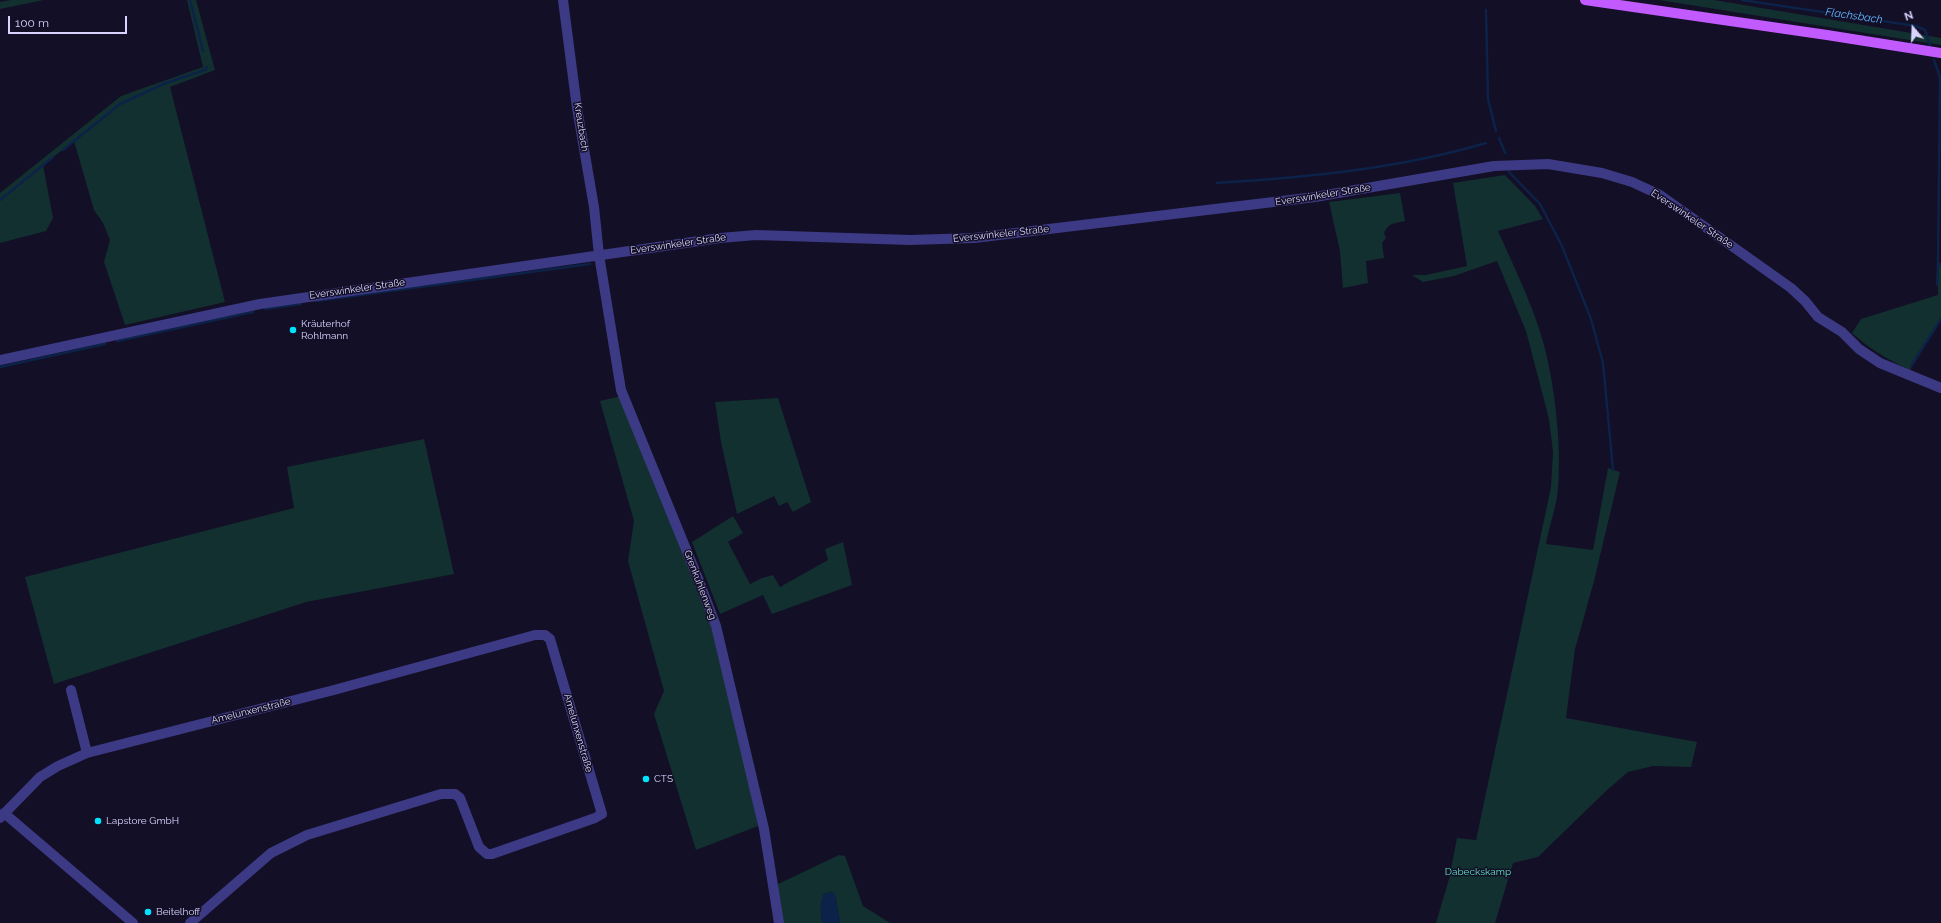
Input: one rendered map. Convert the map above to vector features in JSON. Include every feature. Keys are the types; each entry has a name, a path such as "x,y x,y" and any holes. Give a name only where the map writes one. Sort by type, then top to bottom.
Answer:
{"main road":[{"path":"1585,0 1941,53"}],"street":[{"name":"Kreuzbach","path":"563,0 577,108 594,207 599,255"},
{"name":"Everswinkeler Straße","path":"0,360 260,304 720,238 756,234 910,240 974,238 1315,197 1494,166 1548,164 1602,173 1632,182 1660,195 1791,288 1805,301 1818,317 1842,332 1859,349 1880,363 1941,388"},
{"name":"Grenkuhlenweg","path":"599,255 621,390 716,626 764,829 779,923"},
{"name":"Amelunxenstraße","path":"133,923 2,816 40,777 87,754 334,690 535,635 545,635 550,639 602,814 595,818 492,854 487,854 479,847 460,798 455,794 440,794 307,835 271,853 190,923"},
{"path":"71,690 87,754"}],"green space":[{"path":"11,0 44,0 0,9 0,2"},
{"path":"187,0 196,0 215,70 170,87 225,302 125,325 104,262 110,240 103,223 94,210 74,141 43,165 53,218 46,231 0,243 0,193 121,96 203,67"},
{"path":"1659,0 1714,0 1941,38 1941,45"},
{"name":"Dabeckskamp","path":"1505,175 1535,206 1543,219 1498,231 1532,308 1550,370 1558,432 1559,471 1556,502 1546,544 1593,550 1608,468 1620,472 1594,581 1575,649 1566,718 1697,742 1691,767 1653,766 1628,772 1606,791 1538,857 1513,863 1495,923 1436,923 1449,879 1457,838 1476,840 1551,487 1553,452 1549,419 1526,331 1497,261 1454,276 1423,282 1412,275 1426,275 1467,266 1453,183"},
{"path":"1400,193 1405,221 1392,224 1384,233 1386,238 1382,243 1384,258 1366,261 1368,283 1343,288 1340,251 1329,202"},
{"path":"1938,264 1941,264 1941,320 1910,370 1880,354 1852,333 1861,319 1938,295"},
{"path":"621,396 711,626 737,723 758,826 696,850 654,714 664,691 628,561 634,521 600,401"},
{"path":"778,398 811,502 793,512 787,502 779,506 774,496 737,514 721,442 715,402"},
{"path":"424,439 454,574 306,602 54,684 25,577 294,508 287,467"},
{"path":"733,516 743,533 728,542 750,584 762,578 773,575 780,587 828,560 825,549 843,542 852,585 772,614 763,595 720,614 692,542"},
{"path":"839,855 845,856 863,906 890,923 840,923 835,895 832,892 824,894 823,897 821,916 823,923 781,923 776,885"}],"water":[{"path":"833,892 835,895 840,923 823,923 821,905 823,897 824,894"}],"waterway":[{"path":"190,0 203,51"},
{"name":"Flachsbach","path":"1742,0 1916,26 1925,30 1930,45"},
{"path":"1486,10 1488,99 1496,131"},
{"name":"Flachsbach","path":"1934,60 1940,77 1938,263 1941,265"},
{"path":"63,150 120,104 166,83 205,70 207,67"},
{"path":"1499,138 1505,153"},
{"path":"1217,183 1319,175 1386,166 1453,152 1486,143"},
{"path":"0,200 53,157"},
{"path":"1509,172 1540,204 1562,246 1591,319 1603,363 1613,470"},
{"path":"1937,285 1938,263"},
{"path":"316,301 590,264"},
{"path":"265,309 301,304"},
{"path":"117,341 253,312"},
{"path":"1911,366 1941,319"},
{"path":"0,367 105,344"}],"place":[{"name":"Kräuterhof Rohlmann","path":"293,330"},
{"name":"CTS","path":"646,779"},
{"name":"Lapstore GmbH","path":"98,821"},
{"name":"Beitelhoff","path":"148,912"}]}
